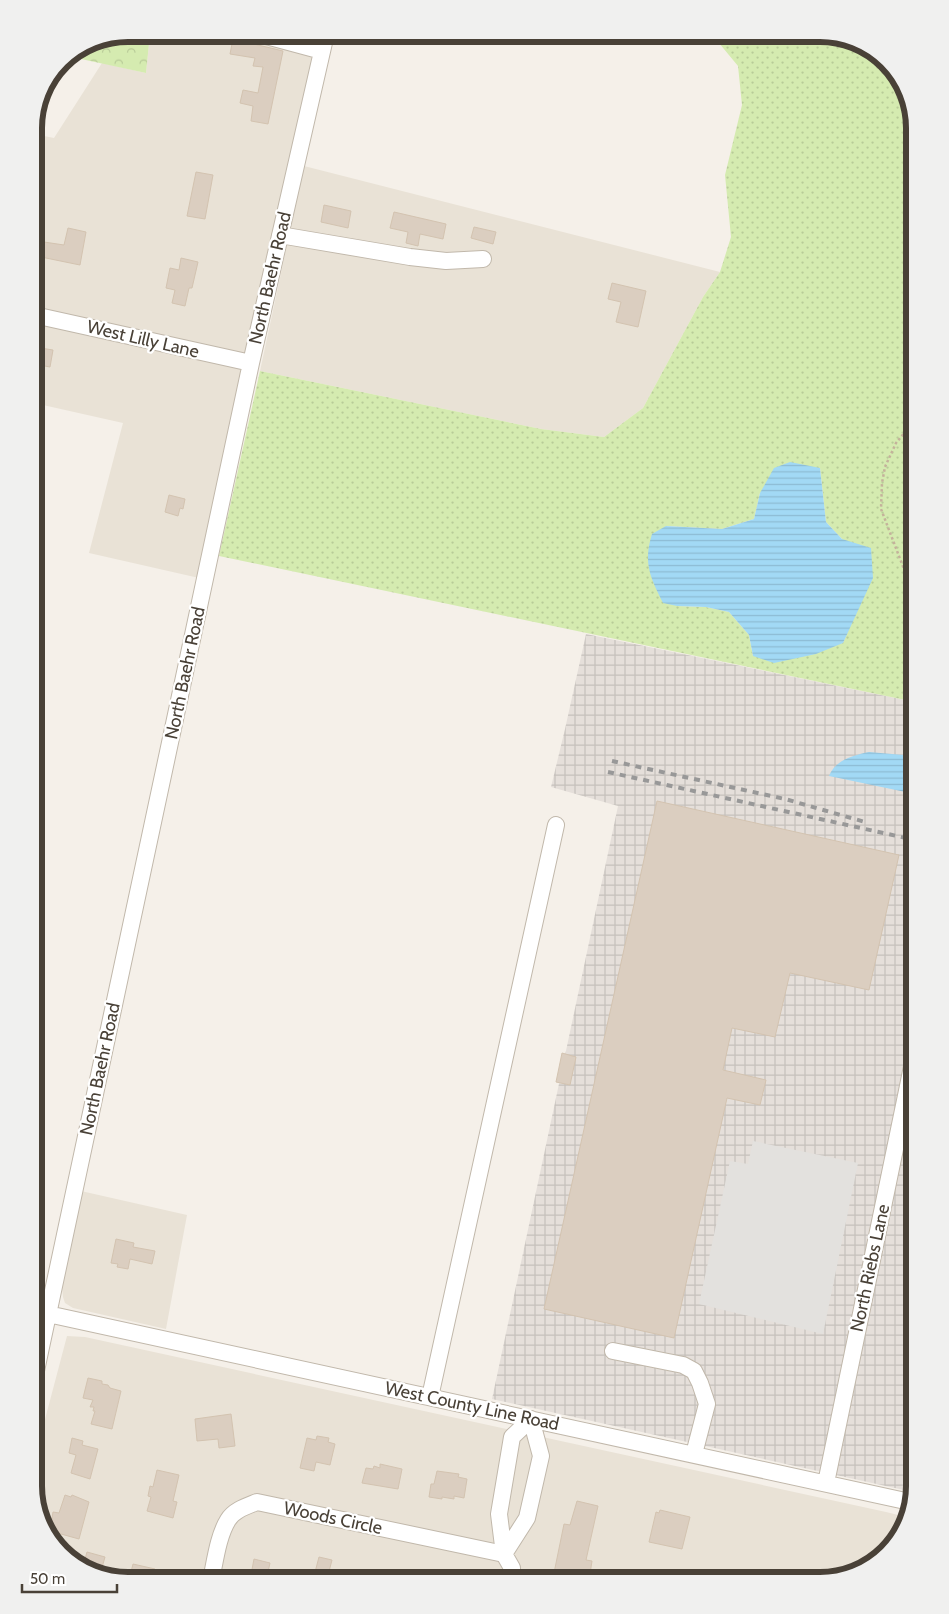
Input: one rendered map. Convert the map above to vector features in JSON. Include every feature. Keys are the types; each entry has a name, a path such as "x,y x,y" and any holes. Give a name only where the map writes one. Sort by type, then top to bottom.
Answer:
{"street":[{"path":"290,42 322,51"},
{"name":"North Baehr Road","path":"42,1307 251,363 324,42"},
{"path":"280,236 410,257 446,261 483,259"},
{"name":"West Lilly Lane","path":"43,317 251,363"},
{"path":"430,1397 556,825"},
{"name":"North Riebs Lane","path":"826,1483 906,1096"},
{"name":"West County Line Road","path":"42,1312 905,1501"},
{"path":"612,1351 683,1365 694,1371 707,1404 694,1454"},
{"path":"504,1554 526,1518 541,1456 531,1419 512,1437 499,1514 504,1554 512,1571"},
{"name":"Woods Circle","path":"213,1571 218,1544 228,1519 243,1507 257,1502 504,1554"}],"path":[{"path":"906,431 896,443 885,467 880,509 906,575"}],"shaded area":[{"path":"149,42 317,42 199,578 89,553 123,423 43,405 43,136 54,138 102,63 146,73"},
{"path":"304,166 720,272 703,297 643,408 604,437 541,429 260,371"},
{"path":"586,634 906,700 906,1490 492,1399 618,806 551,787"},
{"path":"753,1141 858,1163 823,1334 699,1304 730,1161 748,1164"},
{"path":"81,1191 187,1215 166,1329 73,1308 65,1303 62,1287"},
{"path":"67,1336 85,1337 901,1516 889,1538 873,1554 858,1563 831,1571 112,1570 91,1563 81,1557 64,1542 51,1523 43,1496 42,1431"}],"green space":[{"path":"149,42 146,73 81,59 81,57 96,49 112,44"},
{"path":"719,43 826,43 848,47 868,57 885,72 898,91 905,112 906,700 219,556 260,371 541,429 604,437 643,408 703,297 720,272 731,237 725,175 742,105 738,66","holes":["820,468 826,522 842,539 854,616 843,643 753,656 749,635 729,612 706,607 677,606 666,526 722,529 754,519 760,493"]}],"water":[{"path":"790,462 820,468 826,522 842,539 871,548 873,578 843,643 816,654 774,663 753,656 749,635 729,612 706,607 677,606 663,603 651,577 648,553 652,534 666,526 722,529 754,519 760,493 774,468"},
{"path":"869,752 906,755 906,792 829,776 840,762"}],"building":[{"path":"232,42 246,42 283,51 268,124 251,121 253,106 240,103 243,90 258,93 263,67 253,66 255,58 230,54"},
{"path":"196,172 213,175 205,219 187,216"},
{"path":"324,205 351,211 348,228 321,222"},
{"path":"394,212 446,224 443,239 420,234 418,246 406,243 408,232 390,228"},
{"path":"474,227 496,232 493,244 471,238"},
{"path":"68,228 86,232 80,265 43,257 44,242 64,245"},
{"path":"181,258 198,262 192,288 189,288 185,306 172,303 175,290 166,288 170,268 179,270"},
{"path":"612,283 646,291 638,327 616,322 621,302 608,299"},
{"path":"43,348 53,350 50,367 43,366"},
{"path":"169,495 185,499 183,509 180,508 178,516 165,512"},
{"path":"657,801 899,855 869,990 790,973 775,1037 732,1028 723,1070 766,1080 760,1105 727,1098 674,1338 544,1309"},
{"path":"562,1053 576,1057 570,1085 556,1082"},
{"path":"116,1239 134,1243 133,1247 155,1251 152,1264 130,1259 128,1269 117,1267 118,1264 111,1263"},
{"path":"88,1378 102,1381 102,1384 121,1391 112,1429 91,1424 95,1411 93,1411 94,1407 90,1407 93,1400 83,1398"},
{"path":"231,1414 235,1446 219,1448 218,1439 197,1441 195,1419"},
{"path":"317,1436 329,1438 328,1442 335,1444 330,1465 316,1462 314,1471 300,1468 307,1438 316,1440"},
{"path":"72,1438 83,1441 82,1445 98,1449 90,1479 71,1473 76,1455 69,1453"},
{"path":"380,1464 402,1469 398,1489 362,1483 366,1468 373,1469 374,1466 380,1468"},
{"path":"157,1470 179,1475 173,1501 177,1502 173,1518 147,1511 151,1497 148,1496 150,1486 153,1487"},
{"path":"437,1471 459,1474 458,1477 467,1479 464,1498 454,1496 454,1499 429,1497 431,1484 434,1484"},
{"path":"65,1495 71,1497 72,1495 89,1502 79,1539 57,1533 51,1523 53,1512 59,1513"},
{"path":"577,1501 598,1506 586,1560 592,1561 590,1571 554,1571 564,1524 570,1525"},
{"path":"660,1510 690,1517 682,1549 649,1542 656,1512 659,1513"},
{"path":"87,1552 105,1557 102,1567 85,1559"},
{"path":"319,1557 332,1560 329,1571 315,1571"},
{"path":"254,1559 270,1563 268,1571 252,1571"},
{"path":"133,1564 155,1569 154,1571 131,1571"}],"railway":[{"path":"612,761 785,799 865,822"},
{"path":"608,772 906,838"}]}
